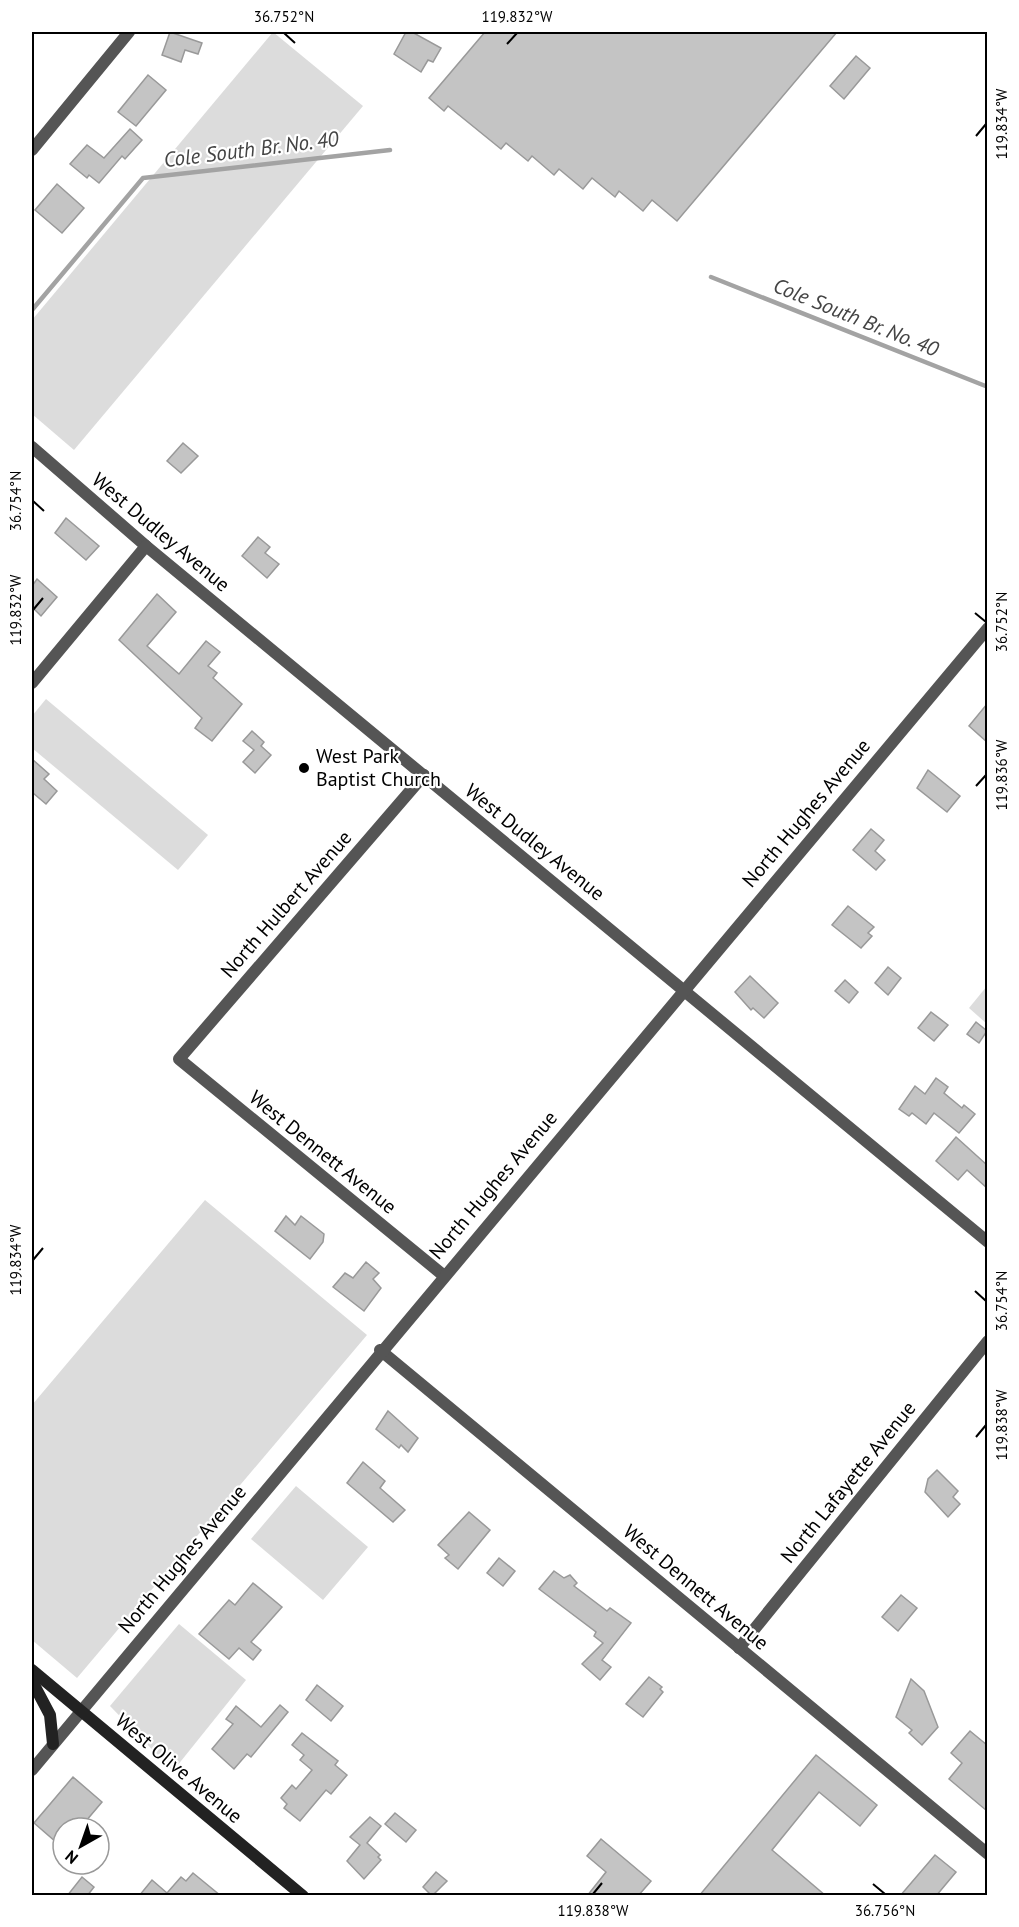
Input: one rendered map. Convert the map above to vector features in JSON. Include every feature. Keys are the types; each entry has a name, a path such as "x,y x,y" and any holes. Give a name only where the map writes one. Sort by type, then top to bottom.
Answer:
{"main road":[{"name":"West Olive Avenue","path":"32,1670 303,1896"},
{"path":"32,1681 50,1714 53,1744"}],"street":[{"path":"32,150 129,32"},
{"name":"West Dudley Avenue","path":"32,447 146,546 987,1242"},
{"path":"32,683 146,546"},
{"name":"North Hughes Avenue","path":"32,1770 380,1350 987,628"},
{"name":"North Hulbert Avenue","path":"179,1059 424,775"},
{"name":"West Dennett Avenue","path":"179,1059 443,1275"},
{"name":"North Lafayette Avenue","path":"739,1648 987,1341"},
{"name":"West Dennett Avenue","path":"380,1350 987,1854"}],"shaded area":[{"path":"273,32 363,106 74,450 32,414 32,320"},
{"path":"46,699 208,835 178,870 32,748 32,716"},
{"path":"987,986 987,1024 969,1008"},
{"path":"205,1200 367,1335 77,1678 32,1640 32,1405"},
{"path":"296,1486 368,1547 323,1600 251,1539"},
{"path":"179,1624 246,1680 173,1771 110,1706"}],"building":[{"path":"170,32 202,43 198,54 185,50 181,62 162,55"},
{"path":"406,32 412,32 441,48 433,62 428,60 421,72 394,54"},
{"path":"485,32 837,32 677,221 652,200 643,211 619,191 615,197 592,178 583,189 559,169 554,175 532,156 528,161 506,143 501,149 448,106 444,111 429,98"},
{"path":"856,56 870,68 844,99 830,86"},
{"path":"148,75 166,90 136,126 118,112"},
{"path":"130,129 142,140 125,159 122,156 99,183 89,175 87,178 70,164 87,145 104,158"},
{"path":"57,184 84,208 62,233 35,210"},
{"path":"183,443 198,456 181,473 167,461"},
{"path":"66,518 99,546 86,560 55,533"},
{"path":"258,537 270,547 265,553 279,564 267,578 242,556"},
{"path":"37,579 57,597 41,616 32,607 32,586"},
{"path":"157,594 176,612 147,646 179,674 206,641 220,652 208,666 217,673 213,678 242,704 212,741 195,728 202,718 119,640"},
{"path":"987,704 987,742 969,726"},
{"path":"252,731 264,742 261,746 271,755 255,773 243,762 254,750 243,741"},
{"path":"32,759 49,774 44,779 57,791 46,804 32,794"},
{"path":"928,770 960,796 947,812 917,788"},
{"path":"871,829 884,840 875,851 885,860 876,870 853,850"},
{"path":"848,906 874,927 868,933 872,936 861,948 832,925"},
{"path":"888,967 901,978 888,995 875,983"},
{"path":"750,976 778,1003 764,1018 753,1008 751,1010 735,992"},
{"path":"845,980 858,992 849,1003 835,991"},
{"path":"931,1012 948,1025 934,1041 918,1028"},
{"path":"976,1022 987,1031 979,1043 967,1034"},
{"path":"936,1078 948,1087 944,1093 962,1108 964,1105 975,1114 959,1133 934,1113 926,1124 912,1113 909,1116 899,1109 915,1086 925,1094"},
{"path":"956,1137 987,1165 987,1188 967,1170 958,1180 936,1161"},
{"path":"286,1216 295,1225 301,1216 324,1234 323,1242 310,1259 275,1231"},
{"path":"366,1262 379,1273 373,1279 381,1288 364,1311 333,1287 345,1273 353,1278"},
{"path":"388,1411 418,1438 408,1452 401,1445 399,1448 376,1429"},
{"path":"363,1462 385,1481 380,1488 405,1510 393,1522 347,1483"},
{"path":"937,1470 958,1491 953,1497 960,1504 948,1517 925,1492 928,1479"},
{"path":"469,1512 490,1530 458,1569 445,1558 449,1555 438,1545"},
{"path":"499,1558 515,1571 503,1586 487,1573"},
{"path":"554,1571 564,1578 570,1575 577,1583 574,1586 607,1611 610,1608 631,1623 602,1660 611,1667 600,1680 582,1664 603,1643 594,1636 596,1632 539,1589"},
{"path":"253,1583 282,1607 251,1642 261,1650 253,1660 239,1648 229,1659 199,1634 229,1600 235,1605"},
{"path":"901,1595 917,1608 898,1631 882,1617"},
{"path":"649,1677 662,1687 660,1689 663,1692 643,1717 626,1704"},
{"path":"911,1679 924,1691 938,1727 922,1745 909,1733 912,1730 896,1717"},
{"path":"317,1685 343,1706 331,1721 306,1700"},
{"path":"280,1705 288,1712 251,1757 247,1754 234,1769 212,1749 233,1724 226,1719 236,1706 261,1727"},
{"path":"970,1731 987,1745 987,1811 949,1779 962,1763 951,1753"},
{"path":"302,1733 338,1761 335,1765 347,1775 331,1794 326,1790 300,1821 284,1808 287,1804 281,1798 292,1785 296,1789 312,1770 300,1760 304,1755 292,1745"},
{"path":"816,1755 877,1805 860,1826 819,1792 772,1850 826,1896 699,1896"},
{"path":"73,1777 102,1802 90,1816 51,1816 51,1838 34,1823"},
{"path":"395,1813 416,1830 406,1842 385,1824"},
{"path":"370,1817 381,1826 367,1843 380,1855 378,1857 381,1860 364,1879 347,1861 360,1845 350,1837"},
{"path":"601,1839 651,1881 638,1896 587,1896 606,1872 587,1856"},
{"path":"935,1855 956,1872 936,1896 900,1896"},
{"path":"436,1872 447,1881 432,1896 423,1887"},
{"path":"193,1873 221,1896 139,1896 152,1880 167,1893 181,1877 186,1881"},
{"path":"82,1877 94,1887 87,1896 67,1896"}],"waterway":[{"name":"Cole South Br. No. 40","path":"32,310 143,178 390,150"},
{"name":"Cole South Br. No. 40","path":"711,277 988,387"}],"place":[{"name":"West Park Baptist Church","path":"304,768"}]}
